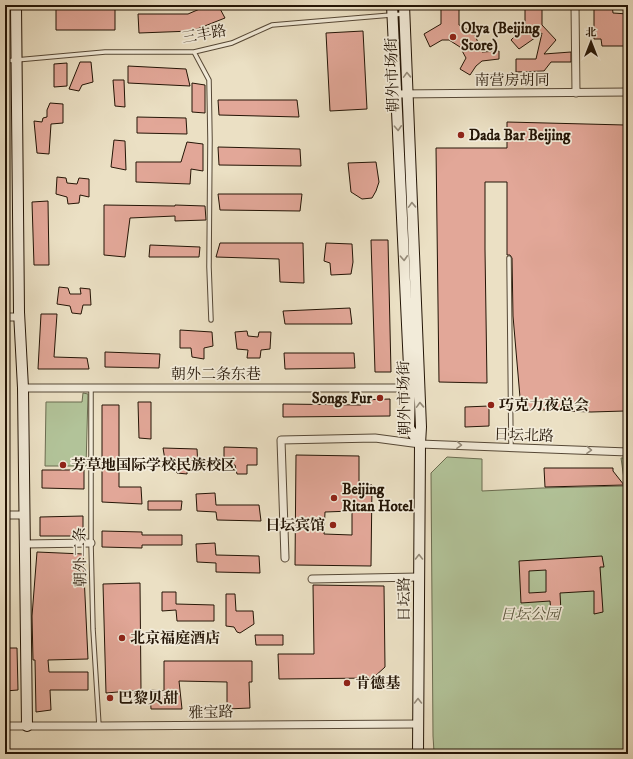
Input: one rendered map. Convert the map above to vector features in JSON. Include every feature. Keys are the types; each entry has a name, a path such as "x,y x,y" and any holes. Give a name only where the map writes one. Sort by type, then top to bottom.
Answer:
{"street":[{"path":"16,5 27,726"},
{"path":"575,5 576,92"},
{"name":"朝外市场街","path":"404,9 421,427 420,444"},
{"name":"朝外市场街","path":"393,10 410,388 409,428 420,444"},
{"name":"南营房胡同","path":"396,94 408,92 628,92"},
{"path":"5,317 20,317"},
{"name":"朝外二条东巷","path":"23,388 410,388"},
{"name":"日坛北路","path":"285,558 281,440 375,438 420,444 628,452"},
{"name":"日坛路","path":"418,754 420,444"},
{"path":"5,515 24,515"},
{"path":"25,544 91,543"},
{"path":"312,579 419,577"},
{"name":"雅宝路","path":"5,726 418,724"}],"lane":[{"name":"三丰路","path":"5,61 105,52 194,52 232,43 272,25 404,9"},
{"path":"194,52 209,80 209,267 211,320"},
{"path":"509,258 511,447"},
{"name":"朝外二条","path":"91,387 91,543 93,629 99,726"}],"green space":[{"path":"83,393 88,394 86,466 45,466 46,402 82,402"},
{"name":"日坛公园","path":"447,457 482,459 482,491 625,486 621,458 628,458 628,754 454,754 453,752 434,752 431,473"}],"building":[{"path":"209,5 218,5 225,18 192,31 139,33 138,14 188,14"},
{"path":"441,5 459,5 459,25 474,33 482,52 499,51 499,59 482,61 476,66 470,75 460,69 466,58 460,47 449,40 442,40 430,47 424,34 441,24"},
{"path":"525,5 542,5 542,25 556,40 544,54 571,52 571,62 551,62 544,71 516,72 516,59 536,59 542,33 519,49 511,40 525,26"},
{"path":"594,5 612,5 613,13 628,14 628,46 602,46 601,39 594,39"},
{"path":"56,6 115,6 115,30 56,30"},
{"path":"363,31 367,109 330,111 326,33"},
{"path":"80,62 91,62 93,82 82,85 79,91 69,89"},
{"path":"67,63 67,86 54,87 54,64"},
{"path":"128,66 186,69 190,86 128,83"},
{"path":"113,80 124,80 125,107 115,106"},
{"path":"192,83 205,85 205,113 192,112"},
{"path":"218,100 297,100 299,117 219,115"},
{"path":"50,103 63,104 63,123 51,124 49,154 37,153 34,121 42,122 43,118 47,117 47,110"},
{"path":"137,117 186,118 187,134 137,133"},
{"path":"507,122 625,125 625,411 591,412 521,409 513,316 512,258 510,255 507,255 507,182 485,182 487,383 439,382 436,148 507,148"},
{"path":"114,140 125,141 126,170 111,167"},
{"path":"187,142 203,144 203,171 191,169 190,184 136,182 136,162 181,162"},
{"path":"218,147 300,149 301,166 219,165"},
{"path":"376,162 379,182 376,191 372,198 362,199 351,192 348,163"},
{"path":"57,177 66,178 67,183 77,184 79,178 89,179 89,197 80,195 79,203 68,204 67,197 56,194"},
{"path":"218,194 302,194 300,211 220,210"},
{"path":"48,201 49,265 34,265 32,202"},
{"path":"104,205 205,206 206,220 175,221 175,216 130,218 125,257 104,255"},
{"path":"371,240 388,240 391,372 375,372"},
{"path":"220,243 303,243 304,283 280,282 279,259 216,257"},
{"path":"326,243 352,244 353,262 351,274 331,275 330,263 324,261"},
{"path":"150,245 200,247 199,257 149,257"},
{"path":"59,287 68,288 70,294 81,294 80,288 90,289 91,305 83,305 81,314 72,313 70,306 57,304"},
{"path":"350,308 352,324 285,324 283,311"},
{"path":"41,314 57,314 54,357 87,358 89,369 38,369"},
{"path":"180,330 212,332 213,346 204,348 204,359 192,357 191,348 180,348"},
{"path":"247,331 248,336 258,337 259,332 271,332 270,349 261,350 260,358 247,358 248,350 237,349 235,332"},
{"path":"105,352 160,354 159,368 105,367"},
{"path":"284,353 354,353 355,368 285,369"},
{"path":"390,399 390,416 283,417 283,404 361,405 361,400"},
{"path":"138,402 151,402 151,439 139,438"},
{"path":"102,405 119,405 119,487 141,487 142,504 102,502"},
{"path":"489,406 489,426 465,427 465,407"},
{"path":"224,447 257,448 257,465 247,465 247,474 237,474 235,465 224,466"},
{"path":"163,448 197,449 198,466 188,466 187,474 177,473 176,466 166,466"},
{"name":"Beijing Ritan Hotel","path":"296,455 359,456 359,484 372,485 371,566 295,565","holes":["352,511 352,535 324,534 325,512"]},
{"path":"544,468 613,468 613,471 624,485 545,487"},
{"path":"42,470 84,470 84,489 42,488"},
{"path":"215,493 216,505 259,505 261,521 217,520 216,512 197,511 196,494"},
{"path":"148,501 182,501 181,510 148,510"},
{"path":"83,516 83,536 40,536 40,517"},
{"path":"102,531 142,532 142,535 182,535 182,545 142,545 142,548 102,547"},
{"path":"215,543 216,555 259,556 260,573 216,572 216,563 197,562 196,544"},
{"path":"37,552 83,554 88,659 48,660 49,672 88,672 88,690 50,690 51,710 36,712 32,616"},
{"path":"602,556 604,567 600,567 603,612 594,614 594,591 560,593 561,612 551,612 550,601 521,603 519,561","holes":["546,570 546,592 529,593 529,571"]},
{"path":"140,583 141,690 106,693 103,584"},
{"path":"313,585 384,586 385,667 373,678 279,679 278,654 314,654"},
{"path":"162,592 176,592 176,604 214,605 214,621 177,621 176,610 162,611"},
{"path":"226,594 235,594 236,611 253,611 254,624 240,633 237,632 234,627 226,626"},
{"path":"255,635 283,635 283,645 256,645"},
{"path":"5,648 17,648 18,690 5,691"},
{"path":"164,661 252,661 252,682 249,682 250,708 227,709 227,682 179,681 182,709 151,709 150,690 164,691"}],"place":[{"name":"Olya (Beijing Store)","path":"453,37"},
{"name":"Dada Bar Beijing","path":"461,135"},
{"name":"Songs Fur","path":"380,398"},
{"name":"巧克力夜总会","path":"491,405"},
{"name":"芳草地国际学校民族校区","path":"63,465"},
{"name":"Beijing Ritan Hotel","path":"334,498"},
{"name":"日坛宾馆","path":"333,525"},
{"name":"北京福庭酒店","path":"122,638"},
{"name":"肯德基","path":"347,683"},
{"name":"巴黎贝甜","path":"110,698"}]}
